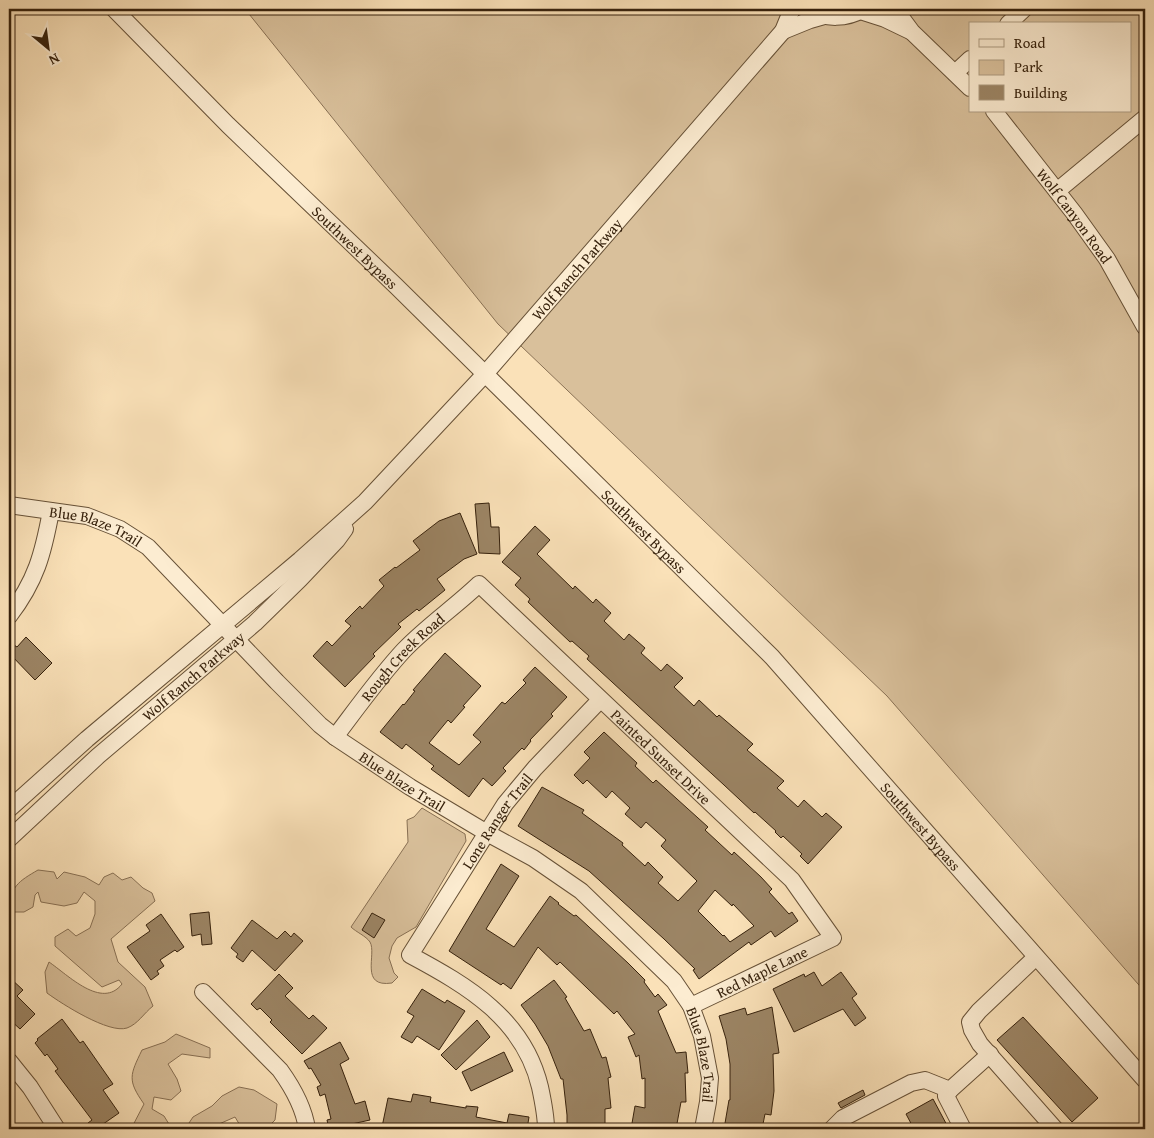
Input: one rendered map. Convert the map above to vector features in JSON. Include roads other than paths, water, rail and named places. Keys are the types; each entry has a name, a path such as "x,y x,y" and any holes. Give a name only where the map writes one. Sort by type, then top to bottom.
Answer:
{"street":[{"name":"Southwest Bypass","path":"114,9 228,125 486,374 772,657 1145,1080"},
{"name":"Wolf Ranch Parkway","path":"9,809 86,738 300,560 365,502 486,374 783,31 792,9"},
{"path":"896,9 912,32 969,87"},
{"path":"1010,22 1024,9"},
{"name":"Wolf Ranch Parkway","path":"783,31 810,20 817,12 843,16 862,10"},
{"path":"862,10 912,32"},
{"path":"955,73 969,59"},
{"name":"Wolf Canyon Road","path":"995,112 1107,259 1145,327"},
{"path":"1056,191 1145,118"},
{"name":"Wolf Ranch Parkway","path":"9,838 92,762 277,603 337,540 365,502"},
{"name":"Blue Blaze Trail","path":"9,505 87,516 120,529 137,539 164,562 236,640 320,725 335,737 410,787 533,858 581,891 674,980 691,1006 702,1036 710,1078 703,1129"},
{"path":"9,616 32,582 43,552 51,511"},
{"name":"Painted Sunset Drive","path":"479,584 792,880 833,938"},
{"name":"Rough Creek Road","path":"335,737 404,650 479,584"},
{"name":"Lone Ranger Trail","path":"546,1129 537,1075 529,1054 515,1032 502,1018 465,987 410,955 505,804 535,768 600,700"},
{"name":"Red Maple Lane","path":"691,1006 833,938"},
{"path":"1036,957 979,1011 970,1022 980,1044 1055,1129"},
{"path":"202,992 280,1070 297,1097 307,1129"},
{"path":"963,1129 946,1096 950,1090 990,1054"},
{"path":"9,1061 30,1087 57,1129"},
{"path":"832,1129 843,1118 911,1083 925,1080 950,1090"}]}
